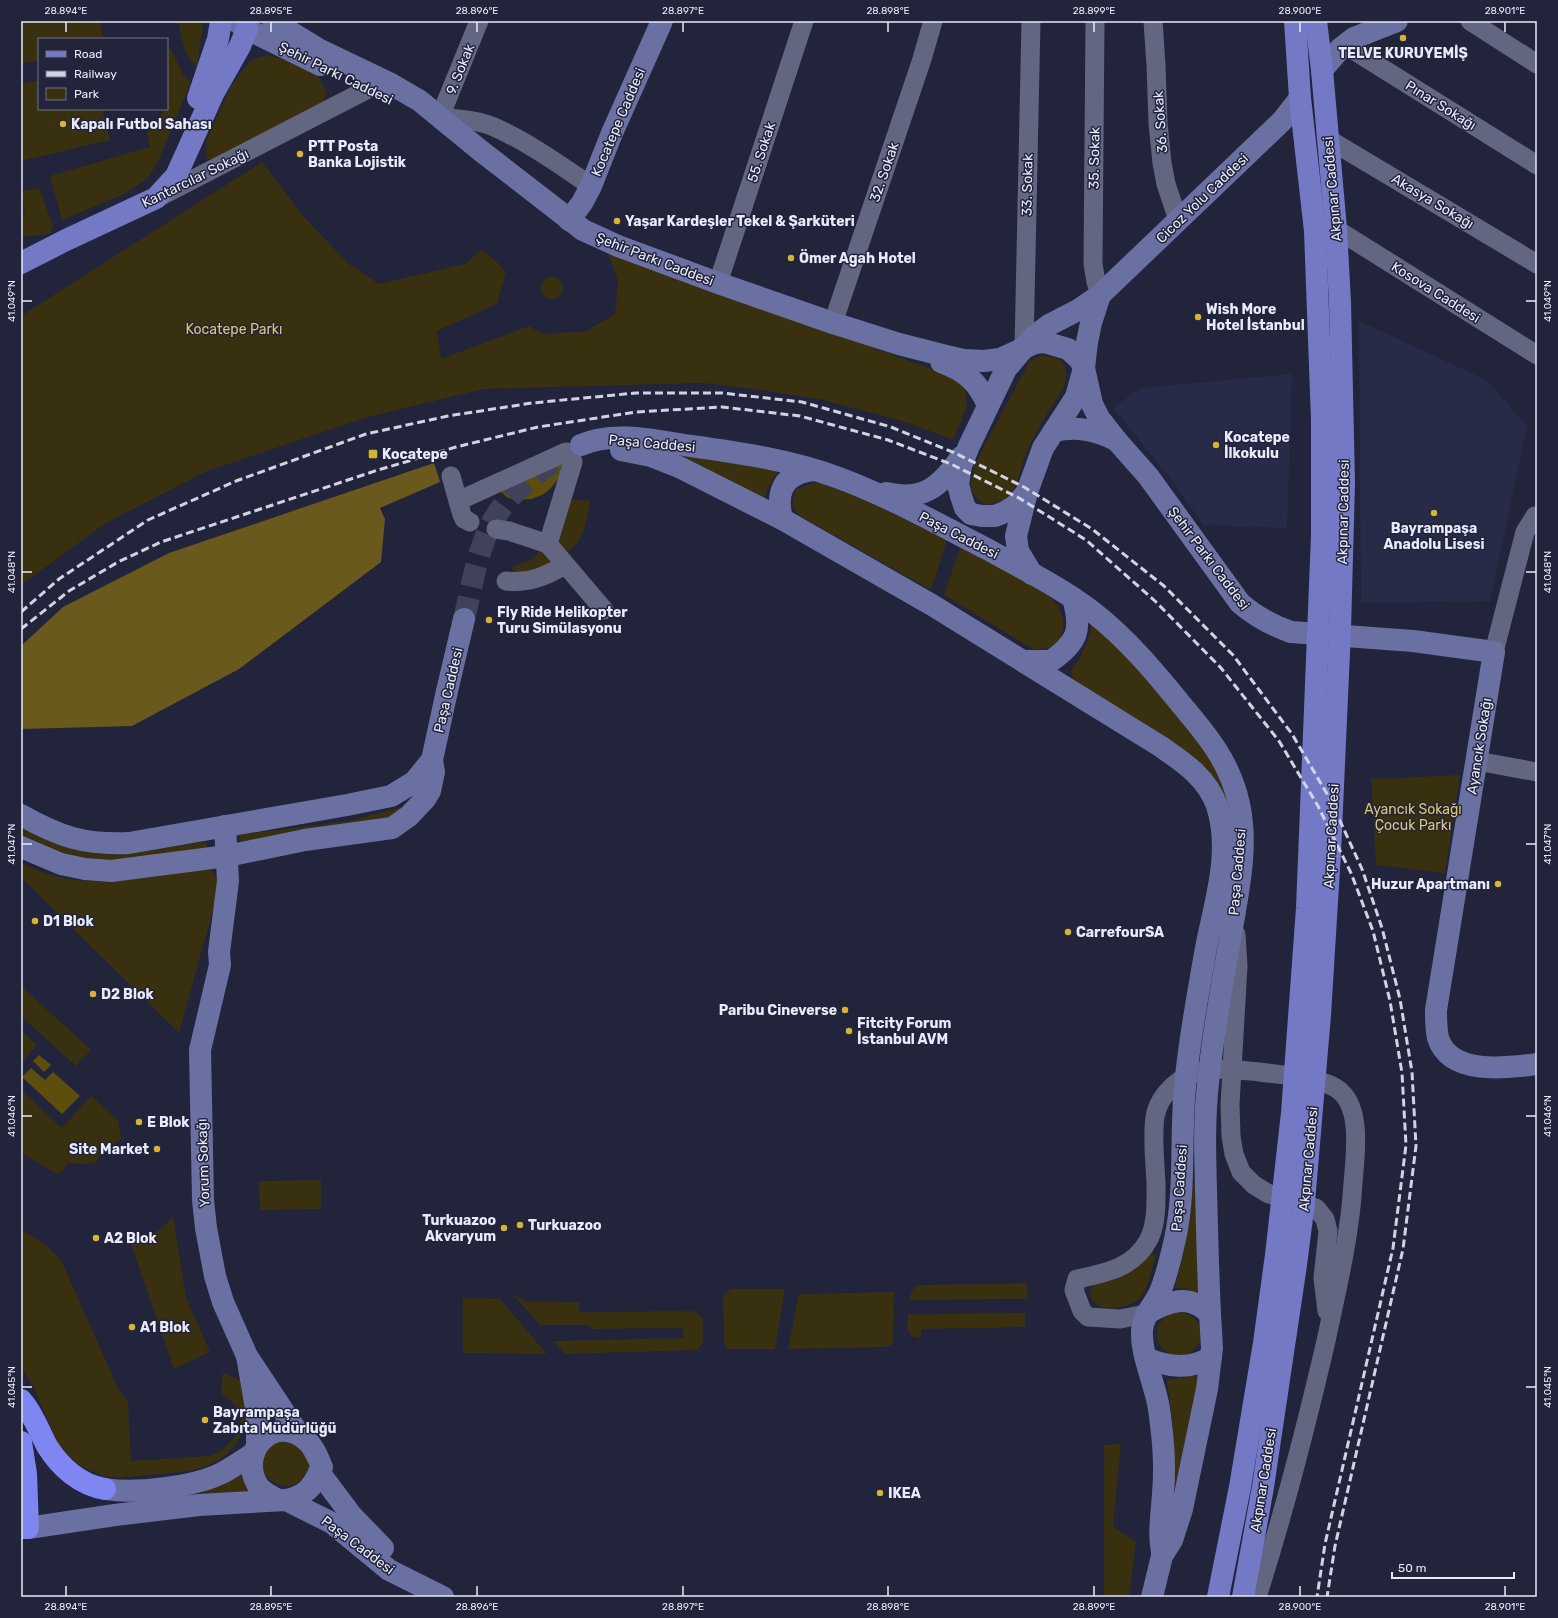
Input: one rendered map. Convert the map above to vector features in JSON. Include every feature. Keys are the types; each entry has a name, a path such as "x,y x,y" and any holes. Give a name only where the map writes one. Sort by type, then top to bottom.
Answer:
{"highway":[{"path":"21,1400 28,1407 56,1460 74,1477 99,1488 105,1489"},
{"path":"21,1442 26,1474 24,1528"}],"main road":[{"path":"156,198 205,80 218,39 221,21"},
{"name":"Şehir Parkı Caddesi","path":"273,21 320,50 391,84 420,101 569,220 583,230 618,246 833,323 899,344 964,360 984,361 1000,359 1039,342 1056,344 1068,348 1080,360 1084,368 1092,404 1099,418 1148,476 1240,602 1253,615 1272,626 1291,632 1413,641 1460,646 1494,652"},
{"name":"Kocatepe Caddesi","path":"569,220 582,203 591,186 612,133 662,21"},
{"name":"Akpınar Caddesi","path":"1218,1597 1240,1487 1275,1262 1285,1183 1307,908 1322,535 1322,420 1315,231 1300,98 1295,21"},
{"name":"Akpınar Caddesi","path":"1243,1597 1263,1487 1304,1202 1314,1094 1330,861 1344,533 1342,360 1336,229 1322,70 1316,21"},
{"path":"1300,98 1322,70 1345,45 1354,38 1397,21"},
{"path":"156,198 176,176 214,92 240,46 243,24"},
{"name":"Şehir Parkı Caddesi","path":"243,24 368,89 413,110 440,117"},
{"name":"Cicoz Yolu Caddesi","path":"1024,348 1033,337 1049,325 1078,310 1100,295 1282,121 1300,98"},
{"name":"Kantarcılar Sokağı","path":"21,264 66,240 156,198"},
{"path":"1032,574 1018,551 1016,536 1027,492 1043,448 1076,397 1084,368 1091,323 1100,295"},
{"name":"Şehir Parkı Caddesi","path":"899,344 966,374 983,394 988,406"},
{"path":"1024,348 1006,369 988,406 961,466 958,484 965,508 971,514 982,516 995,516 1000,514 1016,505 1027,492"},
{"name":"Şehir Parkı Caddesi","path":"1054,431 1066,428 1088,430 1102,433 1117,441"},
{"name":"Paşa Caddesi","path":"1146,1314 1159,1293 1176,1236 1180,1205 1185,1086 1198,994 1222,867 1223,845 1221,825 1217,806 1210,790 1194,770 1160,746 932,605 782,519 679,467 651,456 623,450 581,445 592,440 613,437 647,440 761,456 814,470 864,488 953,532 1032,574 1073,598 1098,616 1137,653 1205,733 1226,765 1235,785 1240,808 1243,836 1234,915 1211,1054 1205,1122 1210,1314"},
{"path":"864,488 900,497 916,496 930,490 952,470 969,446"},
{"path":"782,519 779,505 785,483 796,475 814,470"},
{"path":"1023,661 1051,661 1071,644 1076,636 1078,622 1073,598"},
{"name":"Paşa Caddesi","path":"432,760 464,619"},
{"name":"Ayancık Sokağı","path":"1494,652 1436,1010 1436,1026 1439,1039 1446,1051 1459,1061 1474,1066 1492,1068 1537,1064"},
{"path":"21,815 51,831 83,842 106,844 129,843 371,801 391,796 405,789 414,782 432,760"},
{"path":"21,847 61,864 85,869 111,871 227,856 305,840 392,828 409,816 425,799 430,791 434,772 432,760"},
{"path":"405,789 425,799"},
{"name":"Yorum Sokağı","path":"225,826 227,856 226,900 219,952 220,965 200,1050 203,1200 206,1228 216,1276 224,1302 247,1356 298,1433"},
{"path":"1152,1597 1162,1556 1172,1540 1182,1509 1207,1389 1211,1357 1212,1330 1210,1314 1202,1306 1189,1302 1174,1301 1161,1305 1146,1314 1142,1329 1146,1358 1155,1390 1161,1424 1164,1462 1164,1490 1160,1542 1162,1556"},
{"name":"Yorum Sokağı","path":"247,1356 257,1414 255,1449"},
{"path":"1146,1358 1162,1365 1177,1366 1193,1365 1205,1361 1211,1357"},
{"path":"24,1528 199,1505 295,1498 306,1492 314,1482 322,1467 308,1442 298,1433 284,1430 265,1436 255,1449 223,1472 193,1483 156,1488 105,1489"},
{"path":"255,1449 252,1462 253,1476 257,1484 262,1490 282,1500"},
{"name":"Paşa Caddesi","path":"319,1472 366,1532 437,1593"},
{"name":"Paşa Caddesi","path":"282,1500 332,1523 389,1570 437,1593"}],"street":[{"name":"9. Sokak","path":"440,117 479,21"},
{"name":"55. Sokak","path":"718,283 804,21"},
{"name":"32. Sokak","path":"833,323 922,59 933,21"},
{"name":"33. Sokak","path":"1024,348 1031,21"},
{"name":"35. Sokak","path":"1095,21 1093,264 1100,295"},
{"name":"36. Sokak","path":"1153,21 1158,123 1162,163 1166,184 1178,220"},
{"path":"1470,21 1537,64"},
{"name":"Pınar Sokağı","path":"1345,45 1537,165"},
{"name":"Kantarcılar Sokağı","path":"156,198 368,89"},
{"path":"440,117 469,121 493,127 554,161 591,186"},
{"name":"Akasya Sokağı","path":"1328,139 1537,264"},
{"name":"Kosova Caddesi","path":"1336,229 1537,355"},
{"path":"458,501 566,452 570,453 573,462 548,544"},
{"path":"451,476 462,515 464,519 470,522"},
{"name":"Ayancık Sokağı","path":"1494,652 1525,532 1535,516 1537,517"},
{"path":"496,529 509,531 548,544 604,610"},
{"path":"506,581 517,582 531,580 549,574 565,565"},
{"path":"1477,761 1537,772"},
{"path":"1234,915 1238,966 1230,1104 1231,1136 1234,1154 1241,1172 1254,1185 1269,1194 1316,1208 1325,1219 1328,1231 1323,1278 1326,1306 1330,1322"},
{"path":"1146,1314 1120,1319 1088,1317 1082,1311 1074,1290 1077,1279 1109,1273 1125,1265 1138,1253 1148,1240 1153,1226 1156,1195 1154,1137 1155,1117 1161,1100 1166,1093 1179,1081 1196,1072 1212,1069 1230,1069 1325,1082 1339,1090 1348,1099 1353,1112 1355,1126 1355,1157 1352,1196 1342,1261 1311,1407 1287,1501 1257,1597"}],"shaded area":[{"name":"Bayrampaşa Anadolu Lisesi","path":"1359,321 1488,381 1527,426 1490,601 1361,603"},
{"name":"Kocatepe İlkokulu","path":"1292,374 1287,528 1203,525 1173,481 1113,408 1141,388"},
{"path":"564,460 560,477 549,490 542,495 531,499 521,500 508,498 500,491"},
{"path":"434,463 440,482 380,508 385,519 381,562 239,669 132,726 21,729 21,646 63,607 169,553"},
{"path":"39,1055 51,1065 44,1072 33,1061"},
{"path":"31,1068 45,1080 53,1072 80,1096 62,1114 22,1077"}],"green space":[{"path":"21,21 99,21 104,38 38,38 38,60 21,64"},
{"path":"178,21 202,21 203,26 197,67 192,62 186,51"},
{"path":"171,49 182,73 191,82 158,162 147,179 124,194 62,220 50,176 150,147 147,133 164,110 168,110 168,50"},
{"path":"267,55 315,70 327,92 322,108 216,162 206,158 207,139 231,86 250,61"},
{"name":"Kapalı Futbol Sahası","path":"38,80 38,110 102,110 110,140 21,161 21,84"},
{"name":"Kocatepe Parkı","path":"262,162 305,218 349,264 379,284 465,264 481,250 496,261 506,272 497,304 437,331 441,359 529,326 543,334 586,331 615,314 618,281 607,250 956,378 965,389 967,406 953,440 909,423 823,400 762,390 703,383 483,389 365,418 207,471 106,523 21,585 21,316"},
{"path":"39,188 53,226 50,234 21,236 21,215 25,214 22,191"},
{"path":"552,277 560,280 563,288 560,296 552,299 544,296 541,288 544,280"},
{"path":"1039,356 1054,357 1062,361 1066,370 1066,381 1060,394 1029,446 1013,491 1002,501 990,504 983,503 975,497 971,487 972,477 977,461 1030,361"},
{"path":"675,453 779,471 768,487 764,500"},
{"path":"813,483 823,484 862,499 947,540 931,590 800,516 795,510 793,503 795,493 797,489"},
{"path":"573,499 590,501 586,522 581,536 578,542 568,552 559,544 558,538 569,502"},
{"path":"961,545 1036,587 1053,600 1061,612 1064,627 1061,637 1056,644 1049,648 1033,649 944,595"},
{"path":"541,551 551,563 525,573 513,573 513,566 529,561"},
{"path":"1091,622 1146,676 1223,774 1235,839 1216,780 1203,765 1183,749 1152,728 1072,681 1071,671 1080,657 1090,634"},
{"name":"Ayancık Sokağı Çocuk Parkı","path":"1460,775 1445,873 1376,865 1371,779"},
{"path":"409,805 383,820 240,842 239,835 349,821"},
{"path":"21,826 38,837 63,845 161,848 206,842 208,849 111,861 74,858 21,839"},
{"path":"21,863 55,876 87,881 119,881 203,870 210,870 217,877 219,888 179,1033 21,877"},
{"path":"21,986 91,1050 76,1066 21,1016"},
{"path":"21,1030 37,1045 21,1063"},
{"path":"21,1090 62,1128 91,1096 118,1120 121,1139 116,1143 107,1146 95,1163 67,1163 64,1170 57,1174 21,1153"},
{"path":"321,1180 321,1209 260,1210 259,1181"},
{"path":"1196,1183 1200,1294 1184,1288 1175,1288 1184,1251 1193,1184"},
{"path":"173,1216 186,1298 210,1352 174,1369 130,1241 154,1233"},
{"path":"21,1230 42,1243 61,1260 119,1390 128,1402 131,1461 209,1456 216,1454 229,1444 238,1430 240,1415 237,1408 221,1393 223,1373 243,1382 248,1407 247,1419 243,1431 239,1439 226,1455 216,1462 195,1470 113,1477 100,1475 88,1470 78,1464 65,1452 58,1443 33,1386 21,1367"},
{"path":"1151,1253 1156,1255 1148,1284 1140,1298 1131,1304 1112,1308 1106,1308 1096,1304 1093,1301 1090,1291 1094,1284 1120,1278 1132,1271"},
{"path":"1027,1283 1027,1299 910,1300 911,1291 919,1285"},
{"path":"731,1289 785,1289 775,1349 728,1349 724,1345 723,1295"},
{"path":"511,1292 524,1301 579,1302 579,1312 695,1311 703,1318 703,1343 697,1350 566,1354 553,1341 683,1338 683,1328 592,1329 588,1325 540,1325"},
{"path":"894,1292 893,1344 886,1347 788,1349 799,1294"},
{"path":"463,1298 500,1299 547,1354 463,1353"},
{"path":"1175,1312 1183,1312 1195,1318 1201,1330 1201,1338 1195,1350 1183,1356 1175,1356 1163,1350 1157,1338 1157,1330 1163,1318"},
{"path":"1025,1313 1025,1327 921,1329 921,1338 912,1336 907,1329 908,1314"},
{"path":"1200,1375 1179,1474 1171,1500 1173,1445 1172,1420 1167,1380"},
{"path":"280,1441 296,1442 306,1455 309,1462 305,1475 298,1483 289,1486 280,1485 272,1481 266,1475 262,1467 262,1458 267,1449"},
{"path":"1121,1444 1113,1526 1136,1542 1129,1597 1104,1597 1104,1445"},
{"path":"241,1474 248,1491 204,1496 203,1490"}],"tunnel":[{"path":"464,619 482,545 495,518 503,506 521,487 556,460"}],"railway":[{"path":"21,612 59,579 148,520 236,481 366,434 448,416 532,403 636,393 722,393 802,402 891,427 955,453 1024,487 1092,529 1164,586 1233,655 1292,734 1330,799 1362,869 1382,928 1400,999 1412,1072 1416,1146 1403,1249 1335,1546 1327,1597"},
{"path":"21,629 69,591 118,562 161,542 378,470 456,447 538,427 636,412 722,407 800,416 888,440 951,464 1019,498 1086,540 1155,601 1221,668 1279,741 1318,806 1351,873 1373,931 1390,1001 1402,1073 1406,1145 1393,1248 1325,1544 1317,1597"}],"place":[{"name":"TELVE KURUYEMİŞ","path":"1403,38"},
{"name":"Kapalı Futbol Sahası","path":"63,124"},
{"name":"PTT Posta Banka Lojistik","path":"300,154"},
{"name":"Yaşar Kardeşler Tekel & Şarküteri","path":"617,221"},
{"name":"Ömer Agah Hotel","path":"791,258"},
{"name":"Wish More Hotel İstanbul","path":"1198,317"},
{"name":"Kocatepe İlkokulu","path":"1216,445"},
{"name":"Kocatepe","path":"373,454"},
{"name":"Bayrampaşa Anadolu Lisesi","path":"1434,513"},
{"name":"Fly Ride Helikopter Turu Simülasyonu","path":"489,620"},
{"name":"Huzur Apartmanı","path":"1498,884"},
{"name":"D1 Blok","path":"35,921"},
{"name":"CarrefourSA","path":"1068,932"},
{"name":"D2 Blok","path":"93,994"},
{"name":"Paribu Cineverse","path":"845,1010"},
{"name":"Fitcity Forum İstanbul AVM","path":"849,1031"},
{"name":"E Blok","path":"139,1122"},
{"name":"Site Market","path":"157,1149"},
{"name":"Turkuazoo","path":"520,1225"},
{"name":"Turkuazoo Akvaryum","path":"504,1228"},
{"name":"A2 Blok","path":"96,1238"},
{"name":"A1 Blok","path":"132,1327"},
{"name":"Bayrampaşa Zabıta Müdürlüğü","path":"205,1420"},
{"name":"IKEA","path":"880,1493"}]}
